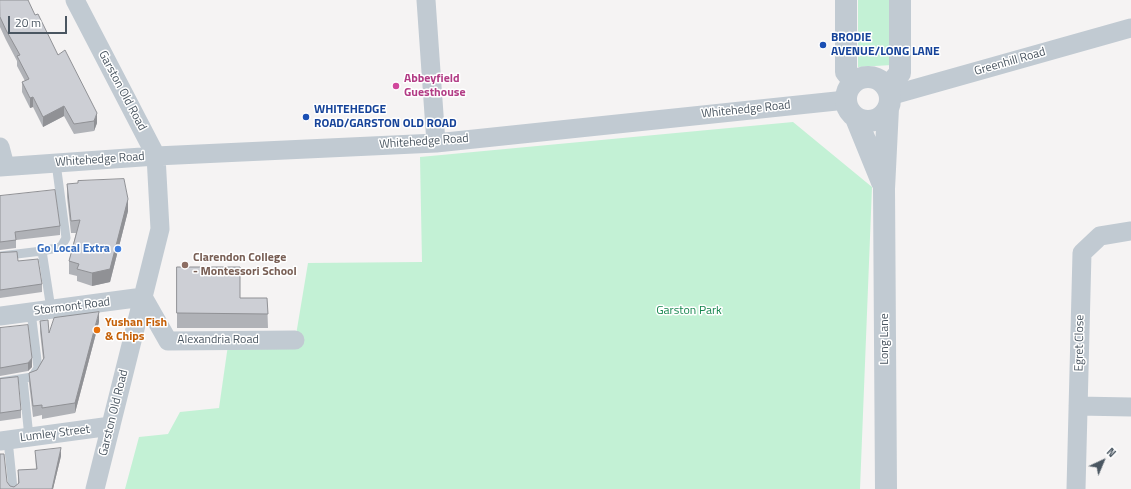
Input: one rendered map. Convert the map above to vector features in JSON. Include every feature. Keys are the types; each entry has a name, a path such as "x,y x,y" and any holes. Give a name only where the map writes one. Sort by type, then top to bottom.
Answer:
{"street":[{"name":"Garston Old Road","path":"75,0 156,156 160,229 95,489"},
{"path":"426,0 436,143"},
{"name":"Long Lane","path":"846,0 846,72 852,100 884,189"},
{"path":"888,97 882,83 875,79 868,78 861,79 852,100 870,121 878,119 883,114 888,97 900,73 900,0"},
{"name":"Greenhill Road","path":"888,97 1131,28"},
{"name":"Long Lane","path":"886,489 884,189 888,97"},
{"name":"Whitehedge Road","path":"3,167 156,156 436,143 852,100"},
{"path":"0,147 3,167"},
{"name":"Egret Close","path":"1076,489 1082,253 1100,236 1131,231"},
{"name":"Stormont Road","path":"0,316 143,297"},
{"name":"Alexandria Road","path":"143,297 168,341 295,340"},
{"path":"1078,406 1131,407"},
{"name":"Lumley Street","path":"4,440 111,426"}],"lane":[{"path":"0,256 61,247 66,238 56,163"},
{"path":"42,251 51,309"},
{"path":"0,382 32,377 38,368 30,312"},
{"path":"23,379 29,437"},
{"path":"4,440 13,489"}],"green space":[{"path":"858,0 892,0 892,65 858,67"},
{"name":"Garston Park","path":"793,122 872,187 860,489 125,489 139,437 168,434 180,412 219,408 229,338 296,335 308,263 422,262 420,157"}],"building":[{"path":"0,0 28,0 35,15 38,14 58,55 65,50 97,113 94,121 74,124 64,106 43,117 33,97 30,98 22,82 29,79 17,56 20,55 0,17"},
{"path":"124,179 128,199 110,269 92,273 77,269 79,264 69,261 80,220 71,221 67,184 78,183 78,181"},
{"path":"55,190 60,226 15,232 16,240 0,242 0,196"},
{"path":"17,252 18,261 38,259 42,284 0,290 0,253"},
{"path":"177,267 240,267 240,298 267,298 268,314 177,313"},
{"path":"99,312 75,403 42,408 42,405 33,406 29,373 37,370 44,358 40,321 48,320 49,333 54,318"},
{"path":"28,325 32,358 28,363 0,368 0,328"},
{"path":"18,377 21,410 0,413 0,379"},
{"path":"61,448 52,489 0,489 0,454 4,454 7,482 10,486 14,487 19,483 18,470 37,469 35,451"}],"place":[{"name":"BRODIE AVENUE/LONG LANE","path":"823,45"},
{"name":"Abbeyfield Guesthouse","path":"396,86"},
{"name":"WHITEHEDGE ROAD/GARSTON OLD ROAD","path":"306,117"},
{"name":"Go Local Extra","path":"118,249"},
{"name":"Clarendon College - Montessori School","path":"185,265"},
{"name":"Yushan Fish & Chips","path":"97,330"}]}
